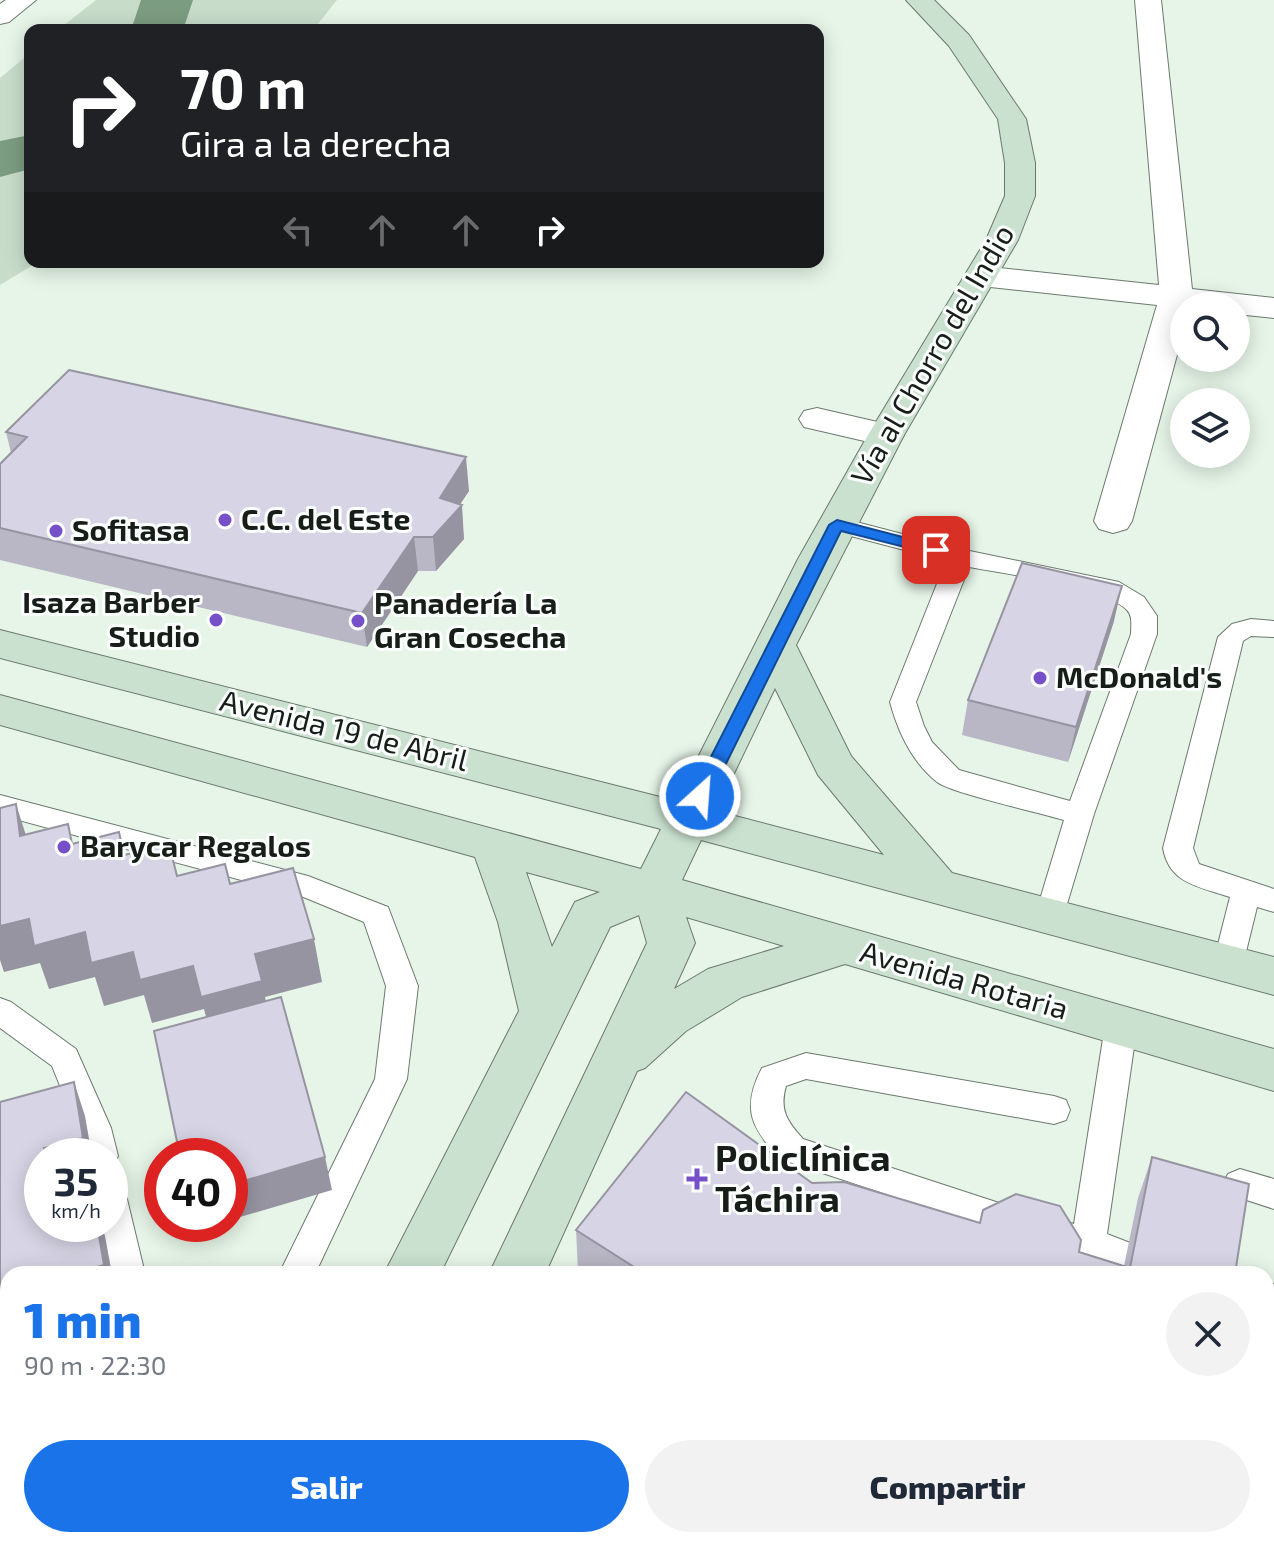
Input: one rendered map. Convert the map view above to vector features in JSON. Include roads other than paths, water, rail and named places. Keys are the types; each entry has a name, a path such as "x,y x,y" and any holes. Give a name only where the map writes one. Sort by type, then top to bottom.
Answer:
{"main road":[{"name":"Vía al Chorro del Indio","path":"654,890 837,525 886,435 1002,240 1020,196 1020,163 1012,119 959,41 919,0"},
{"name":"Avenida 19 de Abril","path":"0,644 688,821"},
{"path":"775,644 833,764 871,813 938,888"},
{"path":"0,710 654,890"},
{"path":"688,821 1274,976"},
{"path":"493,845 522,922 543,1010"},
{"path":"416,1266 592,915 654,890"},
{"path":"521,1266 671,943 654,890"},
{"name":"Avenida Rotaria","path":"654,890 1274,1070"},
{"path":"612,1068 668,1017 725,983 843,946"}],"street":[{"path":"0,16 23,0"},
{"path":"1148,0 1176,292"},
{"path":"981,276 1170,296"},
{"path":"1250,305 1274,308"},
{"path":"1113,521 1170,318"},
{"path":"817,419 886,435"}],"lane":[{"path":"837,525 960,557 1110,588 1135,603 1144,616 1144,634 1080,814 1050,916"},
{"path":"960,557 903,702 910,726 922,748 949,777 1080,814"},
{"path":"1228,964 1260,897 1189,872 1180,861 1178,848 1231,637 1240,629 1253,626 1274,629"},
{"path":"0,805 308,887 377,915 402,986 391,1079 301,1266"},
{"path":"0,1011 65,1058 96,1138"},
{"path":"1088,1243 1121,1026"},
{"path":"1054,1110 806,1066 773,1077 764,1101 769,1125 792,1149 1126,1257"},
{"path":"1240,1184 1274,1194"},
{"path":"120,1242 125,1266"}],"waterway":[{"path":"159,24 167,0"},
{"path":"0,159 24,153"}],"place":[{"name":"C.C. del Este","path":"225,520"},
{"name":"Sofitasa","path":"56,531"},
{"name":"Isaza Barber Studio","path":"216,620"},
{"name":"Panadería La Gran Cosecha","path":"358,621"},
{"name":"McDonald's","path":"1040,678"},
{"name":"Barycar Regalos","path":"64,847"},
{"name":"Policlínica Táchira","path":"697,1179"}]}
